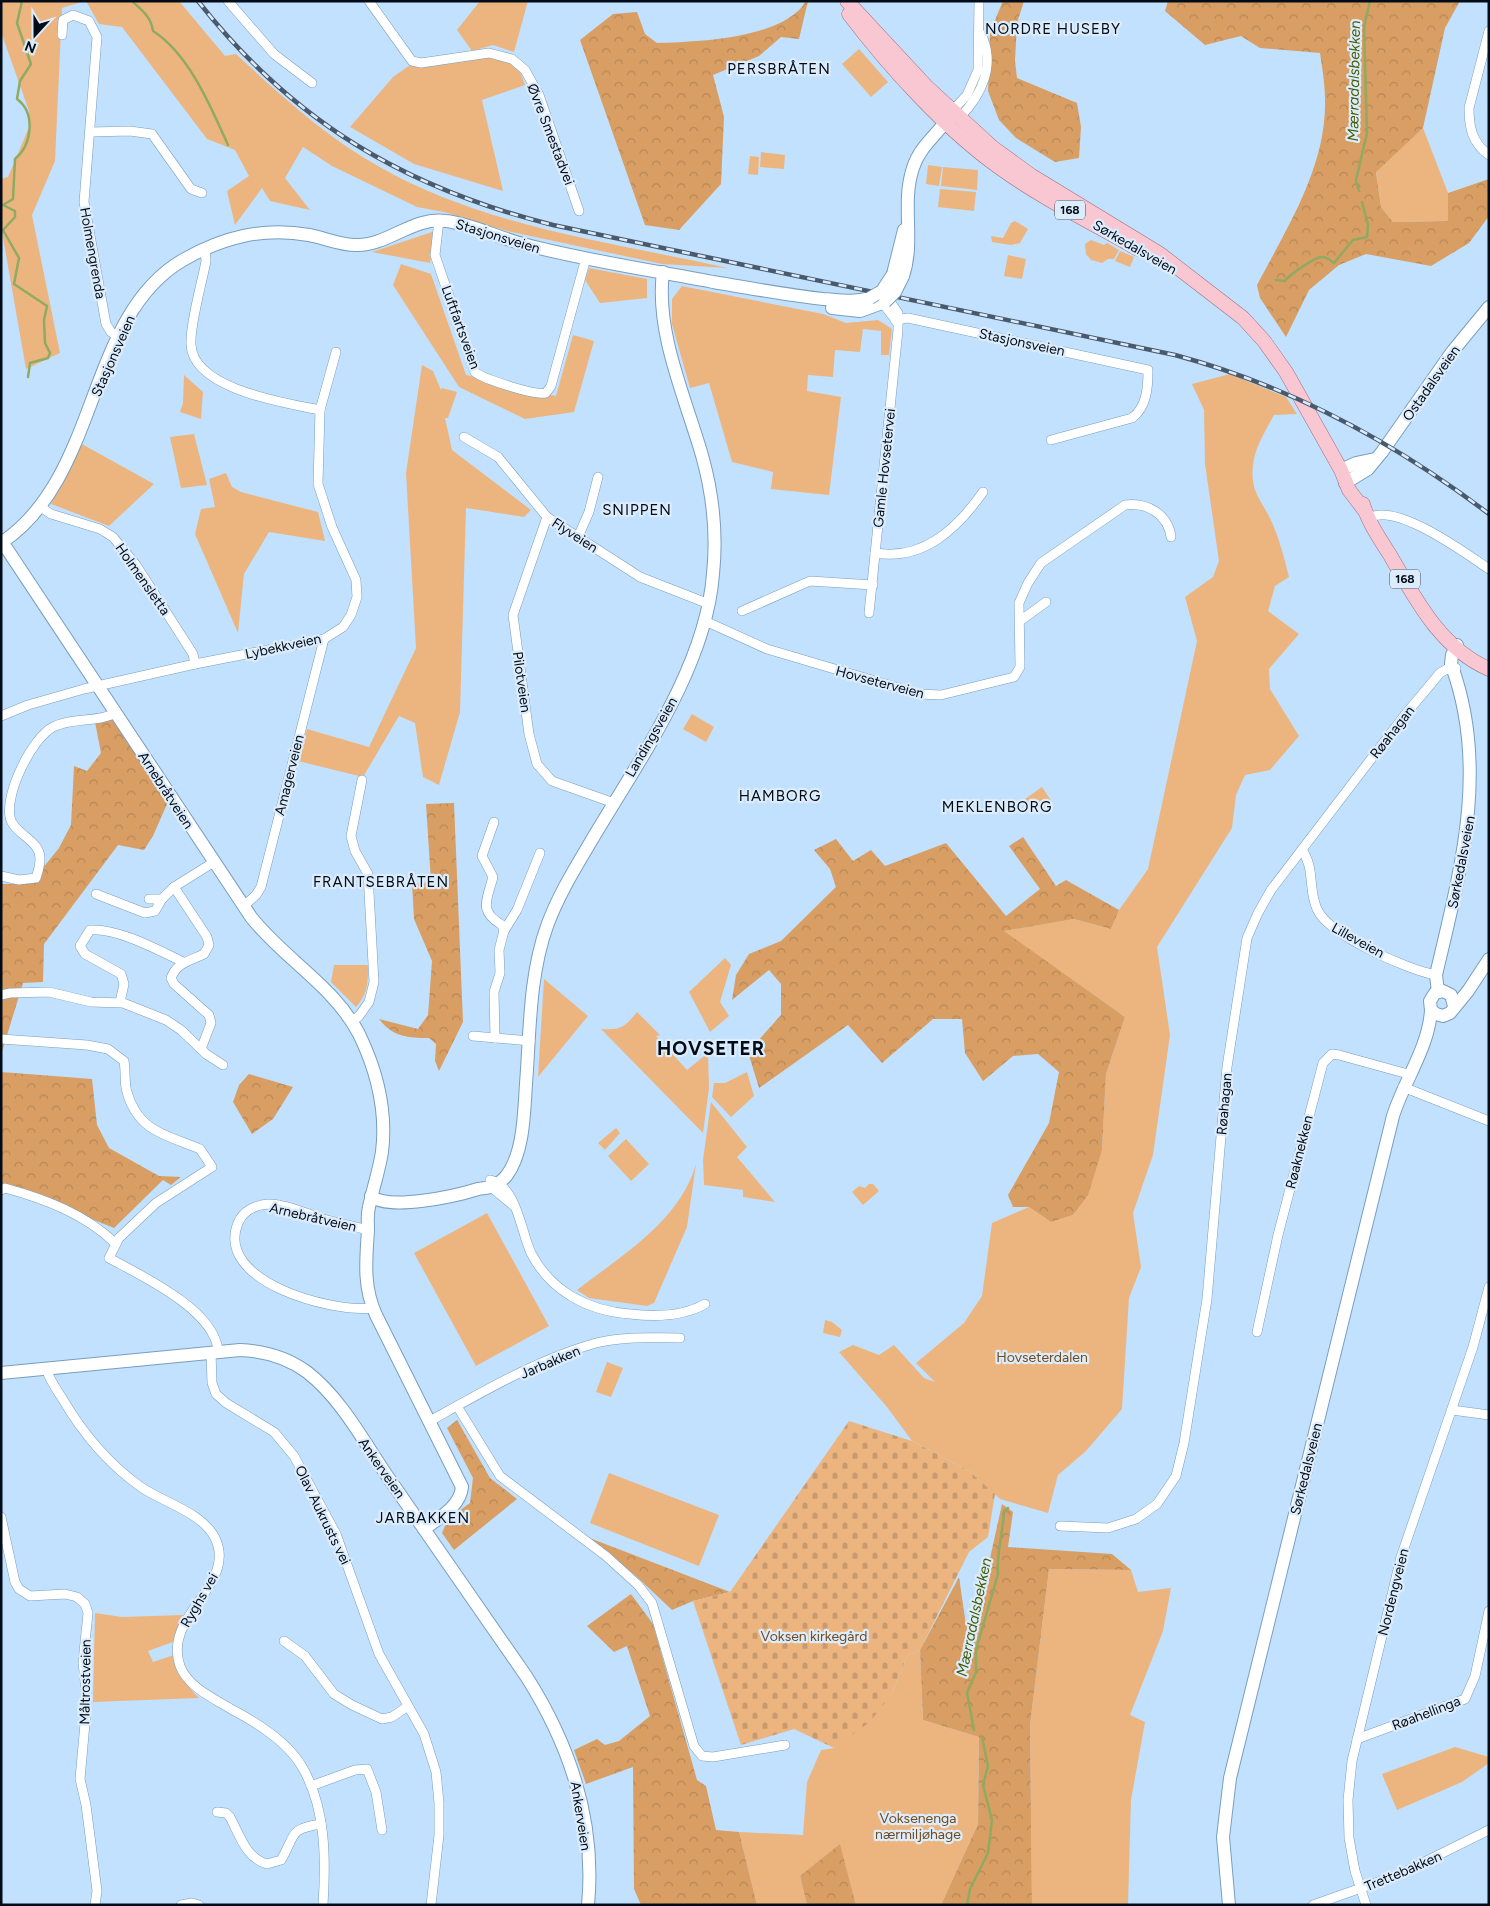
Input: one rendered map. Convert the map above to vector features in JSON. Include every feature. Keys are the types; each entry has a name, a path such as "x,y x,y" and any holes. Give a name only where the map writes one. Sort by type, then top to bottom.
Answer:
{"main road":[{"name":"Sørkedalsveien","path":"840,1 877,49 953,117"},
{"name":"Sørkedalsveien","path":"846,1 953,117 984,156 1022,183 1202,285 1243,318 1264,341 1300,394 1345,478 1362,500 1367,514 1424,611 1459,648"},
{"name":"168","path":"1459,648 1489,667"}],"street":[{"path":"228,1 274,54 312,83"},
{"name":"Øvre Smestadvei","path":"369,1 412,61 421,63 495,53 512,59 525,70 539,95 579,211"},
{"path":"897,320 881,300 898,275 914,163 927,142 953,117 976,75 980,32 980,1"},
{"name":"Holmengrenda","path":"62,35 63,20 73,15 89,21 97,37 92,132 84,202 106,324 110,332 119,338"},
{"path":"1489,31 1469,108 1469,118 1476,142 1489,154"},
{"path":"92,132 130,131 152,134 191,189 202,193"},
{"name":"Stasjonsveien","path":"2,542 24,525 40,507 60,476 119,338 134,309 150,287 176,265 205,249 240,236 270,232 304,234 349,245 366,245 417,224 439,220 457,223 521,244 586,258 803,298 847,302 881,300"},
{"name":"Luftfartsveien","path":"439,220 435,244 438,264 475,372 485,377 542,394 549,390 551,386 586,258"},
{"path":"205,249 206,261 190,343 196,362 213,377 252,394 320,410"},
{"name":"Landingsveien","path":"376,1193 405,1201 444,1198 490,1184 513,1160 522,1134 537,966 547,927 565,886 681,685 705,621 709,604 714,551 711,497 704,463 666,333 664,303 661,293 667,273"},
{"name":"Ostadalsveien","path":"1345,478 1356,462 1375,459 1459,343 1489,307"},
{"name":"Stasjonsveien","path":"897,320 1148,370 1144,403 1140,412 1132,418 1051,440"},
{"name":"Gamle Hovsetervei","path":"869,613 897,320"},
{"name":"Lybekkveien","path":"1,716 28,705 98,687 195,664 324,639 343,627 351,615 357,597 356,580 332,527 318,484 320,410 336,352"},
{"name":"Flyveien","path":"464,437 498,457 548,517 640,577 709,604"},
{"path":"578,537 590,512 598,477"},
{"path":"875,553 901,555 925,547 960,521 983,492"},
{"name":"Hovseterveien","path":"705,621 775,652 919,694 934,696 979,686 1017,674 1020,667 1019,603 1028,583 1041,563 1126,505 1140,503 1156,511 1170,526 1171,537"},
{"name":"Holmensletta","path":"40,507 51,514 100,529 113,537 136,565 188,646 195,664"},
{"path":"1367,514 1381,514 1418,525 1489,569"},
{"name":"Pilotveien","path":"548,517 513,615 529,734 538,764 552,781 614,803"},
{"name":"Arnebråtveien","path":"2,542 244,906 271,940 337,1002 352,1022 370,1060 380,1093 383,1134 374,1220 368,1230 365,1268 372,1308 460,1479 461,1491 454,1505 424,1529"},
{"path":"742,611 810,581 873,585"},
{"path":"1020,621 1046,602"},
{"name":"Amagerveien","path":"244,906 256,895 261,887 324,639"},
{"name":"Sørkedalsveien","path":"1443,992 1436,975 1465,851 1471,805 1472,778 1468,729 1451,660 1459,648"},
{"name":"Røahagan","path":"1060,1526 1108,1528 1136,1519 1158,1504 1176,1476 1184,1443 1207,1299 1227,1067 1247,938 1271,890 1405,715 1440,673 1454,669"},
{"path":"1,876 19,880 36,878 41,858 34,844 13,823 10,816 16,785 31,749 46,731 55,726 70,721 103,718 116,713"},
{"path":"352,1022 369,1002 374,982 368,874 355,851 351,836 362,780"},
{"path":"494,822 482,856 493,878 488,894 487,911 489,918 502,926 504,931"},
{"name":"Lilleveien","path":"1302,850 1310,865 1317,909 1327,923 1349,939 1412,968 1436,975"},
{"path":"494,1038 494,992 500,973 498,958 504,931 517,910 526,882 537,864 540,853"},
{"path":"96,894 145,913 155,911 162,899 174,887 214,862"},
{"path":"174,887 207,937 208,945 204,954 183,962 174,969 171,978 174,984 209,1015 211,1023 201,1049"},
{"path":"149,899 162,899"},
{"path":"120,1002 124,984 121,974 85,954 80,946 90,930 100,929 133,940 183,962"},
{"path":"1472,982 1443,992 1430,1001 1431,1010 1443,1016 1450,1013 1468,991 1472,982 1489,959"},
{"path":"1,995 49,992 92,1002 120,1002 166,1020 181,1030 222,1065"},
{"path":"1443,992 1453,998 1454,1006"},
{"name":"Sørkedalsveien","path":"1425,1040 1431,1010"},
{"name":"Sørkedalsveien","path":"1229,1905 1223,1841 1227,1793 1383,1154 1408,1074 1425,1040 1443,1016"},
{"path":"473,1036 530,1041"},
{"path":"1,1039 87,1044 108,1049 124,1061 126,1091 134,1111 143,1122 151,1129 200,1149 206,1155 212,1167 165,1196 115,1244 100,1229 45,1199 5,1188 1,1190"},
{"name":"Røaknekken","path":"1258,1332 1278,1235 1323,1063 1332,1054 1408,1074"},
{"path":"1403,1087 1489,1121"},
{"path":"490,1184 514,1206 526,1243 540,1269 551,1282 576,1300 602,1310 642,1315 682,1314 705,1304"},
{"name":"Arnebråtveien","path":"368,1230 268,1204 252,1209 244,1214 235,1230 235,1241 239,1253 252,1270 280,1290 344,1308 372,1308"},
{"name":"Olav Aukrusts vei","path":"115,1244 109,1258 145,1278 198,1315 213,1331 215,1352 212,1383 216,1394 226,1403 274,1432 294,1456 336,1534 372,1638 429,1746 438,1786 439,1835 431,1905"},
{"name":"Nordengveien","path":"1366,1905 1352,1860 1348,1827 1349,1782 1357,1739 1401,1557 1452,1410 1489,1288"},
{"name":"Jarbakken","path":"430,1420 545,1362 597,1343 643,1338 680,1338"},
{"name":"Ankerveien","path":"1,1373 246,1350 265,1353 290,1362 313,1377 342,1410 526,1676 559,1735 574,1772 583,1812 589,1871 588,1905"},
{"name":"Ryghs vei","path":"46,1368 79,1428 105,1458 142,1488 201,1521 215,1538 219,1561 214,1579 182,1626 178,1644 180,1666 191,1683 273,1736 301,1765 311,1786 321,1824 325,1864 323,1905"},
{"path":"457,1406 500,1476 606,1556 638,1585 652,1604 694,1746 702,1756 714,1757 785,1745"},
{"path":"1452,1410 1489,1415"},
{"name":"Måltrostveien","path":"1,1518 15,1582 19,1589 35,1597 65,1594 77,1597 85,1604 88,1613 83,1662 87,1701 80,1779 86,1805 97,1891 95,1905"},
{"name":"Røahellinga","path":"1357,1739 1465,1699 1475,1676 1489,1611"},
{"path":"284,1641 305,1656 334,1694 357,1708 382,1719 392,1717 408,1706"},
{"path":"311,1786 355,1770 367,1770 379,1802 382,1830"},
{"path":"217,1812 226,1813 250,1854 257,1860 267,1864 281,1860 290,1838 297,1831 321,1824"},
{"name":"Trettebakken","path":"1314,1905 1430,1860 1489,1830"},
{"path":"181,1905 192,1903 199,1905"}],"green space":[{"path":"2,1 85,1 62,8 55,161 32,215 60,353 26,369 1,226 1,179 8,177 30,125 29,111 1,32"},
{"path":"86,1 179,1 225,56 236,54 286,100 340,142 378,166 419,187 461,204 548,230 728,268 662,264 507,231 444,212 417,207 332,166 303,147 285,178 310,210 270,201 262,188 235,225 227,191 249,176 235,150 207,139 122,27 99,24"},
{"path":"480,1 528,1 514,52 493,45 472,51 457,30"},
{"path":"808,1 799,39 781,37 759,56 713,75 724,117 721,184 679,230 645,225 580,40 613,14 637,12 645,34 657,43 738,36 759,31 779,23 795,14"},
{"path":"1003,1 1024,1 1017,23 1015,61 1017,78 1077,103 1081,127 1079,158 1055,162 1016,138 999,120 988,91 990,32"},
{"path":"1168,1 1460,1 1445,28 1423,128 1376,172 1381,207 1393,222 1448,221 1448,193 1489,179 1489,216 1469,243 1431,266 1366,254 1339,265 1309,290 1286,337 1260,298 1257,285 1303,196 1319,148 1324,124 1325,99 1320,53 1260,48 1241,36 1205,45 1165,11"},
{"path":"859,49 888,82 871,97 842,64"},
{"path":"494,53 519,69 525,85 482,100 503,191 414,164 350,127 393,77 410,65 422,67"},
{"path":"1423,128 1448,193 1448,221 1393,222 1381,207 1376,171"},
{"path":"761,152 785,155 784,169 760,167"},
{"path":"750,156 759,157 758,175 748,174"},
{"path":"928,165 942,167 939,186 926,184"},
{"path":"943,167 978,170 977,190 941,186"},
{"path":"940,189 976,192 974,211 938,207"},
{"path":"1015,221 1028,229 1020,243 1011,245 992,242 991,236 1003,238 1011,223"},
{"path":"435,231 430,263 372,252"},
{"path":"1091,240 1104,245 1107,243 1119,250 1114,259 1108,259 1102,263 1091,260 1086,254 1085,244"},
{"path":"1120,251 1134,257 1130,267 1115,261"},
{"path":"1008,255 1026,259 1022,279 1004,276"},
{"path":"401,264 431,274 466,375 556,396 573,335 594,341 574,412 525,419 459,387 393,285"},
{"path":"589,268 647,279 647,298 600,303 585,280"},
{"path":"682,286 823,314 846,323 878,320 892,329 889,355 881,355 881,331 863,329 860,352 835,350 833,377 808,375 807,391 841,397 829,495 771,489 773,472 732,462 709,383 690,388 672,324 672,299"},
{"path":"422,365 433,371 441,390 442,388 457,392 448,418 445,418 452,450 531,510 524,517 466,508 460,712 439,785 423,777 415,723 399,716 363,777 298,761 307,729 369,747 416,648 406,473"},
{"name":"Hovseterdalen","path":"1230,374 1286,397 1297,414 1274,415 1256,452 1252,474 1254,488 1276,532 1289,577 1275,586 1268,611 1299,634 1269,669 1270,689 1299,736 1270,770 1245,775 1236,795 1232,828 1157,947 1170,1035 1153,1155 1133,1213 1141,1267 1129,1298 1122,1409 1086,1451 1058,1475 1048,1513 1000,1499 969,1471 912,1441 887,1407 839,1352 853,1345 879,1355 894,1345 924,1378 935,1382 916,1363 964,1323 982,1296 992,1223 1029,1207 1051,1222 1073,1215 1102,1150 1106,1074 1125,1017 1003,931 1074,919 1111,929 1119,910 1148,869 1197,641 1185,597 1213,577 1219,561 1205,464 1204,410 1192,384"},
{"path":"184,375 203,392 201,419 180,412 183,403"},
{"path":"194,434 207,485 181,488 170,437"},
{"path":"80,443 154,484 109,526 51,504"},
{"path":"226,473 232,487 241,492 318,512 325,541 269,532 244,574 238,633 195,534 201,509 215,507 209,479"},
{"path":"110,711 167,804 153,836 144,850 118,845 44,944 43,982 23,983 1,1055 1,884 21,884 38,874 59,848 71,825 74,766 87,771 101,753 94,717"},
{"path":"692,714 714,727 706,742 683,729"},
{"path":"1042,787 1052,802 1036,814 1025,799"},
{"path":"454,803 463,1022 439,1071 435,1061 436,1044 429,1038 414,1038 395,1033 379,1019 418,1029 428,1015 432,961 414,919 412,884 431,882 426,804"},
{"path":"1023,837 1056,886 1066,880 1119,910 1111,929 1074,919 1004,931 1125,1017 1106,1074 1102,1150 1088,1195 1073,1215 1051,1222 1029,1207 1013,1207 1008,1195 1049,1123 1059,1072 1038,1054 1013,1056 983,1081 965,1053 962,1019 933,1019 882,1063 848,1025 759,1088 748,1052 781,1015 781,984 769,970 732,1000 736,975 749,954 781,941 836,887 830,869 814,850 836,839 853,861 871,850 885,866 946,843 1006,916 1040,889 1009,846"},
{"path":"725,958 731,965 720,1002 729,1016 710,1032 689,992"},
{"path":"334,965 368,965 366,988 363,997 356,1007 331,982"},
{"path":"544,979 588,1016 538,1077"},
{"path":"637,1012 660,1035 656,1036 687,1070 708,1053 709,1088 703,1133 601,1029 622,1027"},
{"path":"1,1072 92,1079 97,1125 109,1148 159,1176 181,1177 171,1185 163,1180 114,1228 1,1183"},
{"path":"747,1072 754,1096 731,1117 712,1097 714,1083 725,1083"},
{"path":"249,1074 293,1087 273,1119 252,1134 233,1102 239,1085"},
{"path":"711,1102 747,1147 737,1157 775,1202 743,1197 743,1190 704,1185 703,1160"},
{"path":"616,1128 620,1133 605,1150 598,1143"},
{"path":"626,1139 649,1164 631,1181 608,1156"},
{"path":"696,1164 687,1227 654,1303 647,1306 589,1298 577,1290 630,1250 663,1220 677,1203 688,1184"},
{"path":"869,1184 873,1184 879,1191 863,1205 852,1192 859,1186 865,1188"},
{"path":"487,1213 549,1326 476,1366 414,1253"},
{"path":"825,1320 832,1322 842,1330 840,1337 823,1333"},
{"path":"607,1362 623,1368 611,1397 596,1392"},
{"path":"457,1420 490,1478 517,1499 454,1550 442,1533 448,1519 470,1503 473,1478 447,1428"},
{"name":"Voksen kirkegård","path":"849,1421 912,1441 969,1471 995,1494 988,1537 969,1552 920,1650 907,1656 892,1693 870,1722 834,1748 794,1729 741,1745 693,1601 730,1592"},
{"path":"609,1473 719,1515 699,1566 590,1523"},
{"path":"1002,1504 1013,1512 1008,1547 1112,1554 1131,1570 1049,1569 1030,1725 1032,1905 941,1905 978,1824 979,1737 923,1720 920,1650 959,1577 966,1625 976,1622"},
{"path":"587,1537 730,1592 693,1601 672,1610 636,1576"},
{"path":"1049,1569 1131,1570 1138,1592 1171,1588 1163,1631 1130,1715 1145,1722 1131,1800 1128,1905 1032,1905 1030,1725"},
{"path":"631,1594 653,1624 697,1780 706,1786 716,1830 739,1832 757,1905 641,1905 634,1889 633,1767 586,1784 574,1750 597,1739 605,1745 619,1741 650,1716 627,1646 614,1652 587,1626"},
{"path":"95,1613 122,1617 183,1615 173,1642 148,1651 153,1662 174,1655 183,1679 199,1698 93,1702"},
{"name":"Voksenenga nærmiljøhage","path":"920,1650 923,1720 979,1737 978,1824 941,1905 856,1905 840,1845 800,1876 807,1905 757,1905 739,1832 803,1835 807,1782 821,1750 834,1748 892,1693 907,1656"},
{"path":"1455,1747 1489,1757 1489,1763 1462,1782 1397,1810 1382,1774"},
{"path":"840,1844 856,1905 807,1905 800,1876"}],"waterway":[{"path":"22,1 17,23 31,64 20,81 17,99 27,112 30,129 25,146 15,159 13,199 3,205 15,211 15,217 3,230 19,258 14,284 47,306 44,320 45,343 50,353 48,358 30,363 28,377"},
{"path":"132,1 148,18 153,31 178,53 188,67 198,82 228,145"},
{"name":"Mærradalsbekken","path":"1359,191 1356,180 1367,133 1364,27 1370,1"},
{"name":"Mærradalsbekken","path":"1276,280 1285,281 1303,266 1320,257 1334,263 1353,240 1367,237 1368,225 1362,202"},
{"name":"Mærradalsbekken","path":"974,1730 967,1693 976,1672 976,1650 998,1574 1004,1512 1008,1508"},
{"name":"Mærradalsbekken","path":"967,1905 970,1889 988,1853 992,1820 983,1785 988,1766 982,1737"}],"railway":[{"path":"198,1 234,44 273,82 313,115 356,144 401,170 448,191 499,210 553,225 1175,355 1218,368 1300,400 1340,419 1416,463 1489,514"}],"district":[{"name":"NORDRE HUSEBY","path":"1053,29"},
{"name":"PERSBRÅTEN","path":"779,69"},
{"name":"SNIPPEN","path":"637,510"},
{"name":"HAMBORG","path":"780,796"},
{"name":"MEKLENBORG","path":"997,807"},
{"name":"FRANTSEBRÅTEN","path":"381,882"},
{"name":"HOVSETER","path":"711,1048"},
{"name":"JARBAKKEN","path":"423,1518"}]}
